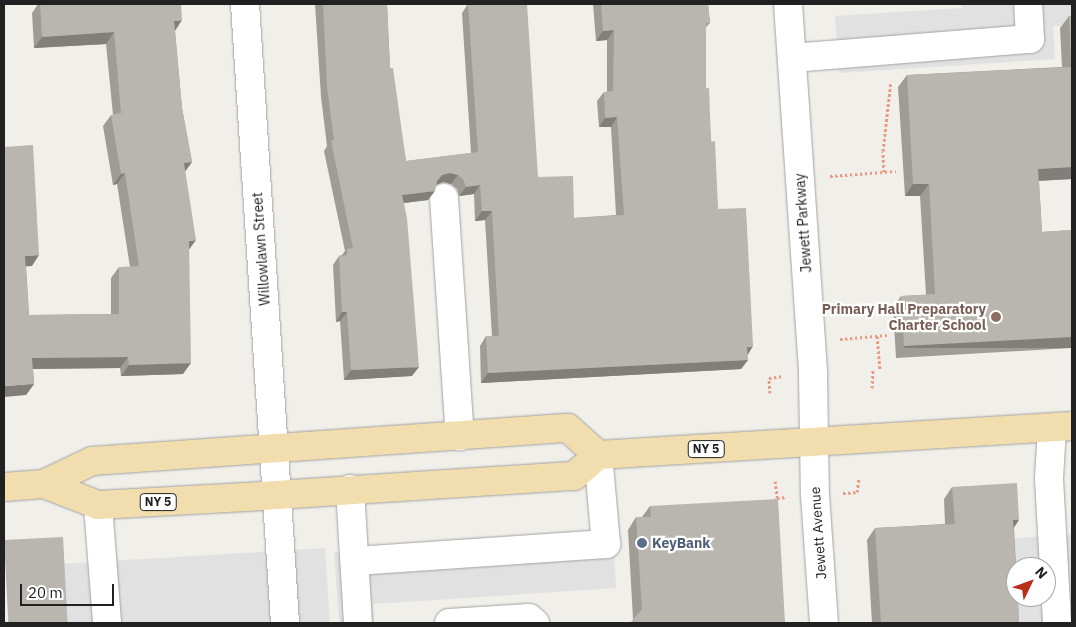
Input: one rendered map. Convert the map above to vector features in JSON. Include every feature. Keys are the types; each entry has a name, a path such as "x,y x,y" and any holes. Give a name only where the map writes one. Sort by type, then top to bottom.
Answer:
{"main road":[{"name":"NY 5","path":"44,484 98,505 574,476 598,455 1062,427"},
{"name":"NY 5","path":"4,487 44,484 92,461 568,428 598,455"}],"street":[{"name":"Willowlawn Street","path":"245,4 285,623"},
{"name":"Jewett Parkway","path":"788,4 814,374 814,442"},
{"path":"792,58 1030,39 1028,4"},
{"path":"444,198 460,436"},
{"path":"1057,623 1050,479 1062,427"},
{"name":"Jewett Avenue","path":"814,442 815,495 824,623"},
{"path":"355,561 606,544 598,455"},
{"path":"350,489 358,623"},
{"path":"98,505 107,623"},
{"path":"449,623 529,618 535,623"}],"path":[{"path":"884,172 883,151 891,77"},
{"path":"825,177 896,171"},
{"path":"833,339 887,335"},
{"path":"877,336 880,370"},
{"path":"872,388 873,370"},
{"path":"770,393 769,378 783,376"},
{"path":"840,493 856,492 858,478"},
{"path":"775,481 777,498"}],"shaded area":[{"path":"962,4 1072,4 1072,25 1053,26 1055,59 839,73 835,16 962,8"},
{"path":"613,533 616,588 373,604 374,623 339,623 334,552"},
{"path":"1072,534 1072,623 1014,623 1013,607 1056,607 1056,557 1008,557 1007,539"},
{"path":"325,548 330,623 64,623 61,564"}],"building":[{"path":"40,4 181,4 182,20 174,21 182,108 192,162 184,163 196,240 189,241 191,363 129,365 128,357 32,358 34,384 4,386 4,147 33,145 39,255 25,256 29,315 119,314 119,267 139,266 125,173 121,174 111,115 121,113 114,32 42,37"},
{"path":"323,4 387,4 390,68 393,68 406,161 478,152 468,4 527,4 538,177 573,176 574,218 624,215 617,117 605,118 604,92 613,91 614,30 603,31 601,4 708,4 710,23 706,23 706,88 709,88 711,142 715,141 718,209 746,208 753,346 747,347 748,360 488,373 486,336 499,336 492,211 482,211 480,185 466,187 463,179 458,175 450,173 442,175 437,181 435,191 402,195 407,218 419,367 351,370 347,312 342,312 339,256 347,255 347,249 353,248 331,141 334,140 327,87"},
{"path":"1069,16 1072,16 1072,167 1038,169 1042,232 1072,230 1072,337 904,346 901,296 935,294 929,184 913,184 907,75 1071,67"},
{"path":"1017,483 1019,520 1013,520 1015,557 1006,557 1006,607 1018,607 1019,623 881,623 875,528 955,524 952,487"},
{"path":"778,499 785,623 630,623 642,609 636,517 651,517 650,506"},
{"path":"63,537 68,623 8,623 4,540"}],"place":[{"name":"Primary Hall Preparatory Charter School","path":"996,317"},
{"name":"KeyBank","path":"642,543"}]}
